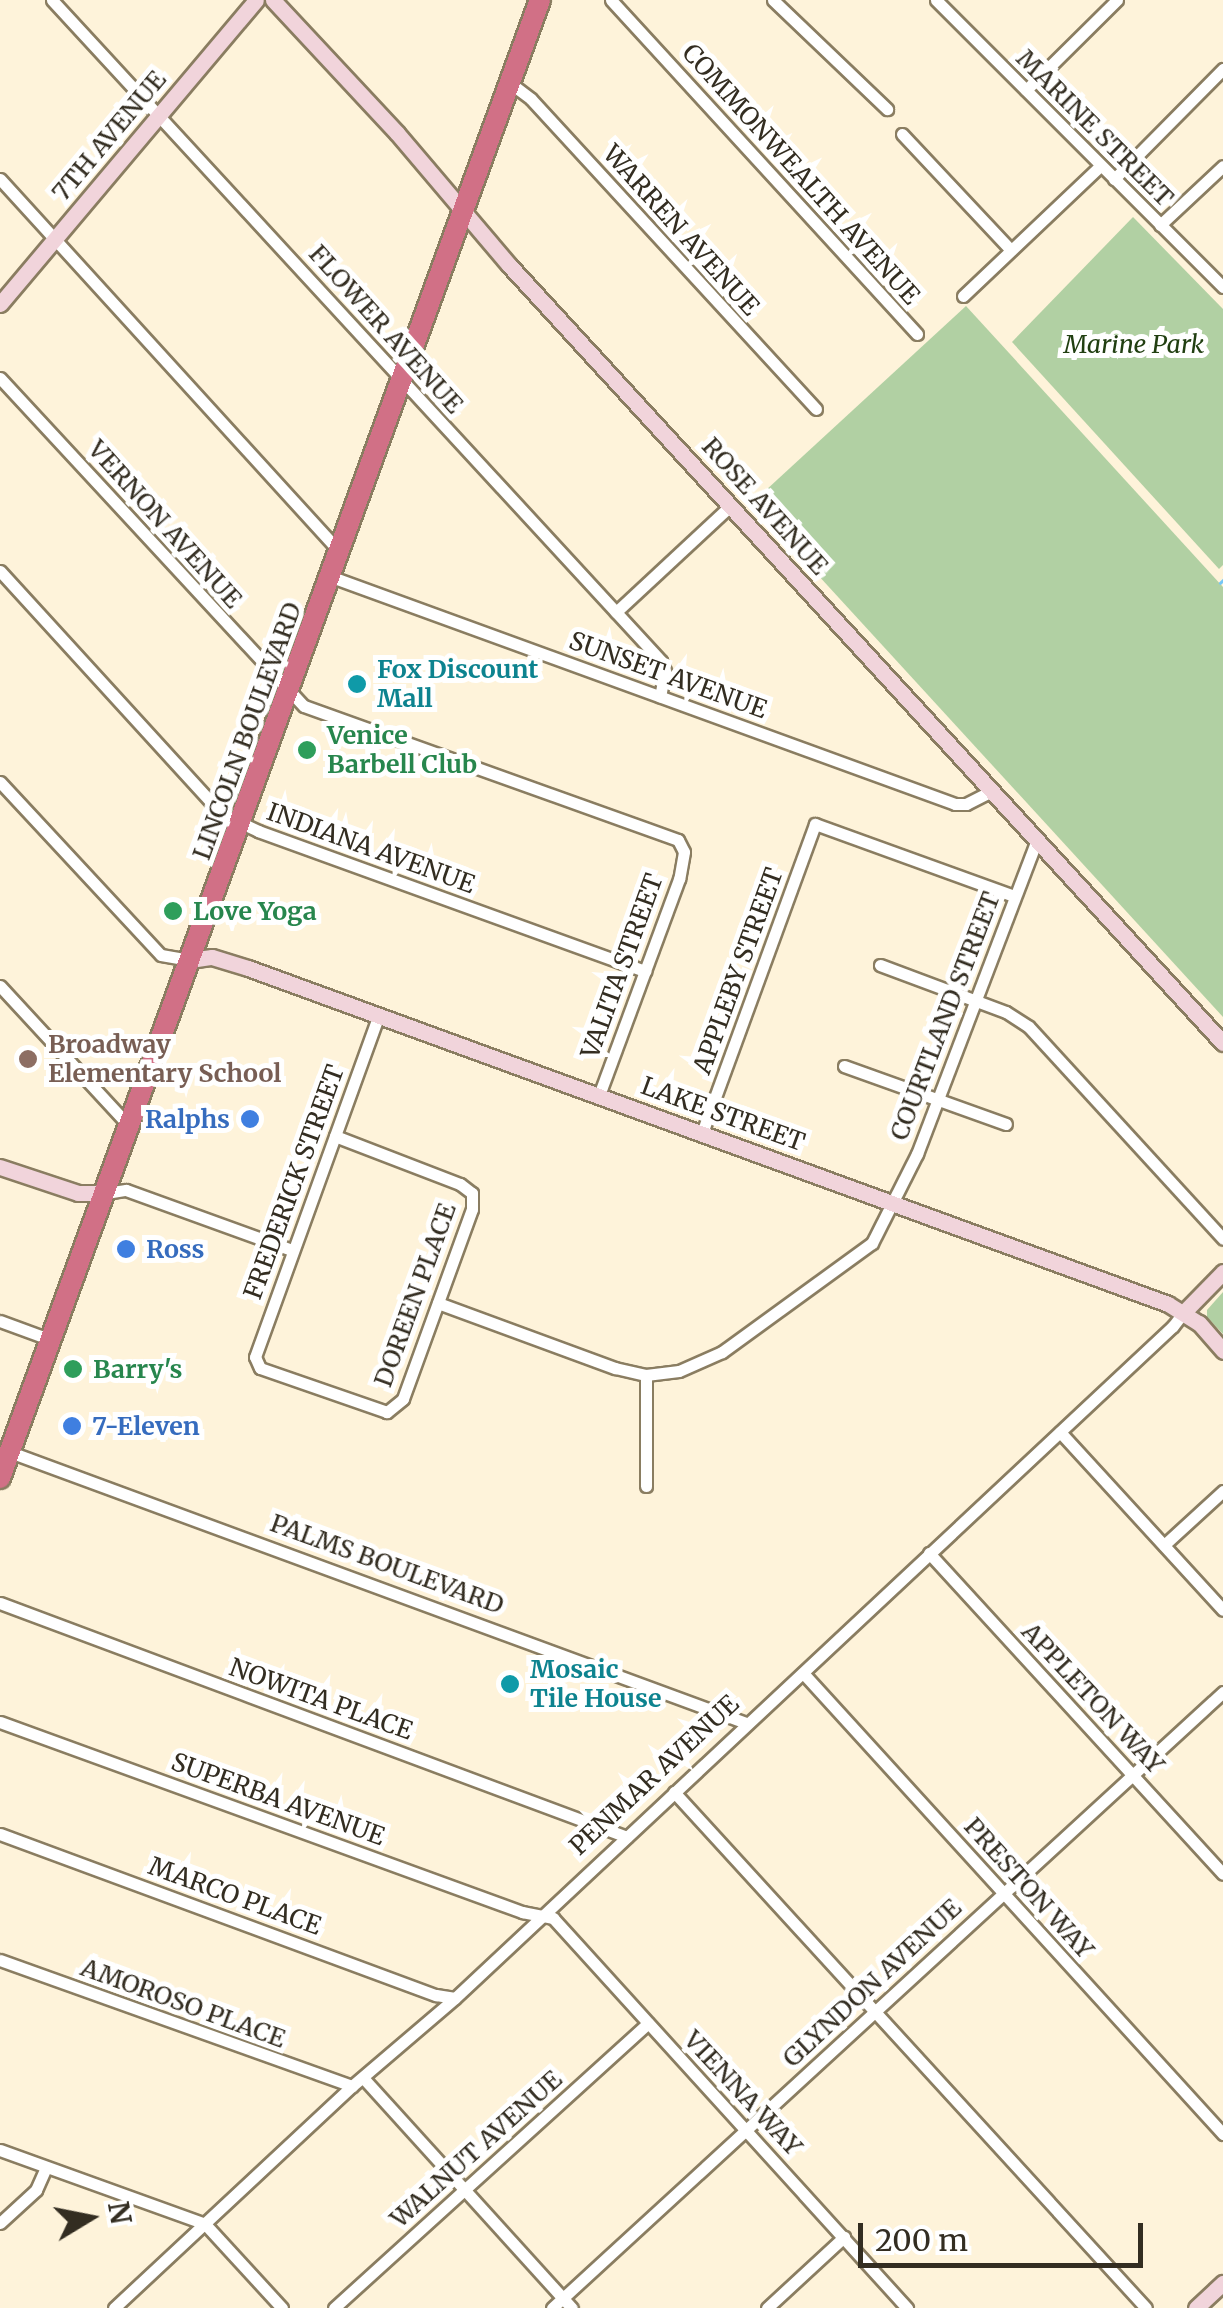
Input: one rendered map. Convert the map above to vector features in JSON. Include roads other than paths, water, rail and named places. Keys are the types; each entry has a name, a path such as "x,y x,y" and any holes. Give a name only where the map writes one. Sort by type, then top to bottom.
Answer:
{"highway":[{"name":"LINCOLN BOULEVARD","path":"0,1478 242,825 540,0"}],"street":[{"name":"FLOWER AVENUE","path":"52,0 661,660 665,671 660,697"},
{"name":"7TH AVENUE","path":"0,304 256,0"},
{"name":"ROSE AVENUE","path":"273,0 1036,843 1223,1043"},
{"name":"COMMONWEALTH AVENUE","path":"611,0 917,334"},
{"path":"773,0 887,110"},
{"name":"MARINE STREET","path":"936,0 1223,287"},
{"path":"1026,90 1117,0"},
{"path":"1114,179 1223,69"},
{"name":"WARREN AVENUE","path":"510,83 531,99 816,409"},
{"path":"902,134 1011,250"},
{"path":"963,296 1100,166"},
{"path":"1160,226 1223,166"},
{"path":"0,179 339,550"},
{"name":"VERNON AVENUE","path":"0,378 304,706 678,840 684,852"},
{"path":"616,612 731,505"},
{"name":"INDIANA AVENUE","path":"0,572 222,814 242,825 645,971"},
{"name":"SUNSET AVENUE","path":"329,576 955,804 966,804 990,792"},
{"path":"0,782 161,954 190,960"},
{"name":"APPLEBY STREET","path":"702,1132 814,824 1014,896"},
{"name":"COURTLAND STREET","path":"646,1374 679,1371 740,1339 872,1243 910,1170 1036,843"},
{"name":"VALITA STREET","path":"599,1094 679,880 684,852"},
{"name":"LAKE STREET","path":"190,960 212,957 379,1015 1184,1312 1223,1350"},
{"path":"880,966 975,1000 1029,1026 1223,1239"},
{"path":"0,986 129,1126"},
{"name":"FREDERICK STREET","path":"379,1015 292,1250 255,1364 378,1411 394,1410"},
{"path":"844,1066 1006,1124"},
{"name":"DOREEN PLACE","path":"335,1136 440,1175 472,1193 472,1208 438,1303 403,1399 394,1410"},
{"path":"0,1167 78,1193 127,1190 292,1250"},
{"name":"PENMAR AVENUE","path":"114,2308 627,1838 1060,1432 1223,1272"},
{"path":"438,1303 615,1368 646,1374 646,1486"},
{"path":"0,1322 52,1340"},
{"path":"1060,1432 1223,1610"},
{"name":"PALMS BOULEVARD","path":"10,1452 746,1723"},
{"path":"1164,1546 1223,1491"},
{"name":"APPLETON WAY","path":"929,1553 1223,1874"},
{"name":"NOWITA PLACE","path":"0,1603 627,1838"},
{"name":"PRESTON WAY","path":"803,1673 1223,2134"},
{"name":"GLYNDON AVENUE","path":"552,2308 568,2303 747,2129 1223,1692"},
{"name":"SUPERBA AVENUE","path":"0,1722 542,1916"},
{"path":"674,1792 1146,2308"},
{"name":"MARCO PLACE","path":"0,1834 417,1988 455,1998"},
{"name":"VIENNA WAY","path":"542,1916 553,1918 907,2308"},
{"name":"AMOROSO PLACE","path":"0,1960 352,2086"},
{"name":"WALNUT AVENUE","path":"334,2308 648,2023"},
{"path":"365,2080 468,2187 568,2303"},
{"path":"0,2150 205,2224 282,2308"},
{"path":"0,2223 36,2190 46,2168"},
{"path":"766,2308 844,2237"},
{"path":"1196,2308 1223,2283"}],"waterway":[{"path":"1220,583 1223,580"}],"place":[{"name":"Fox Discount Mall","path":"357,684"},
{"name":"Venice Barbell Club","path":"307,750"},
{"name":"Love Yoga","path":"173,911"},
{"name":"Broadway Elementary School","path":"28,1059"},
{"name":"Ralphs","path":"250,1119"},
{"name":"Ross","path":"126,1249"},
{"name":"Barry's","path":"73,1369"},
{"name":"7-Eleven","path":"72,1426"},
{"name":"Mosaic Tile House","path":"510,1684"}],"park label":[{"name":"Marine Park","path":"1134,344"}]}
